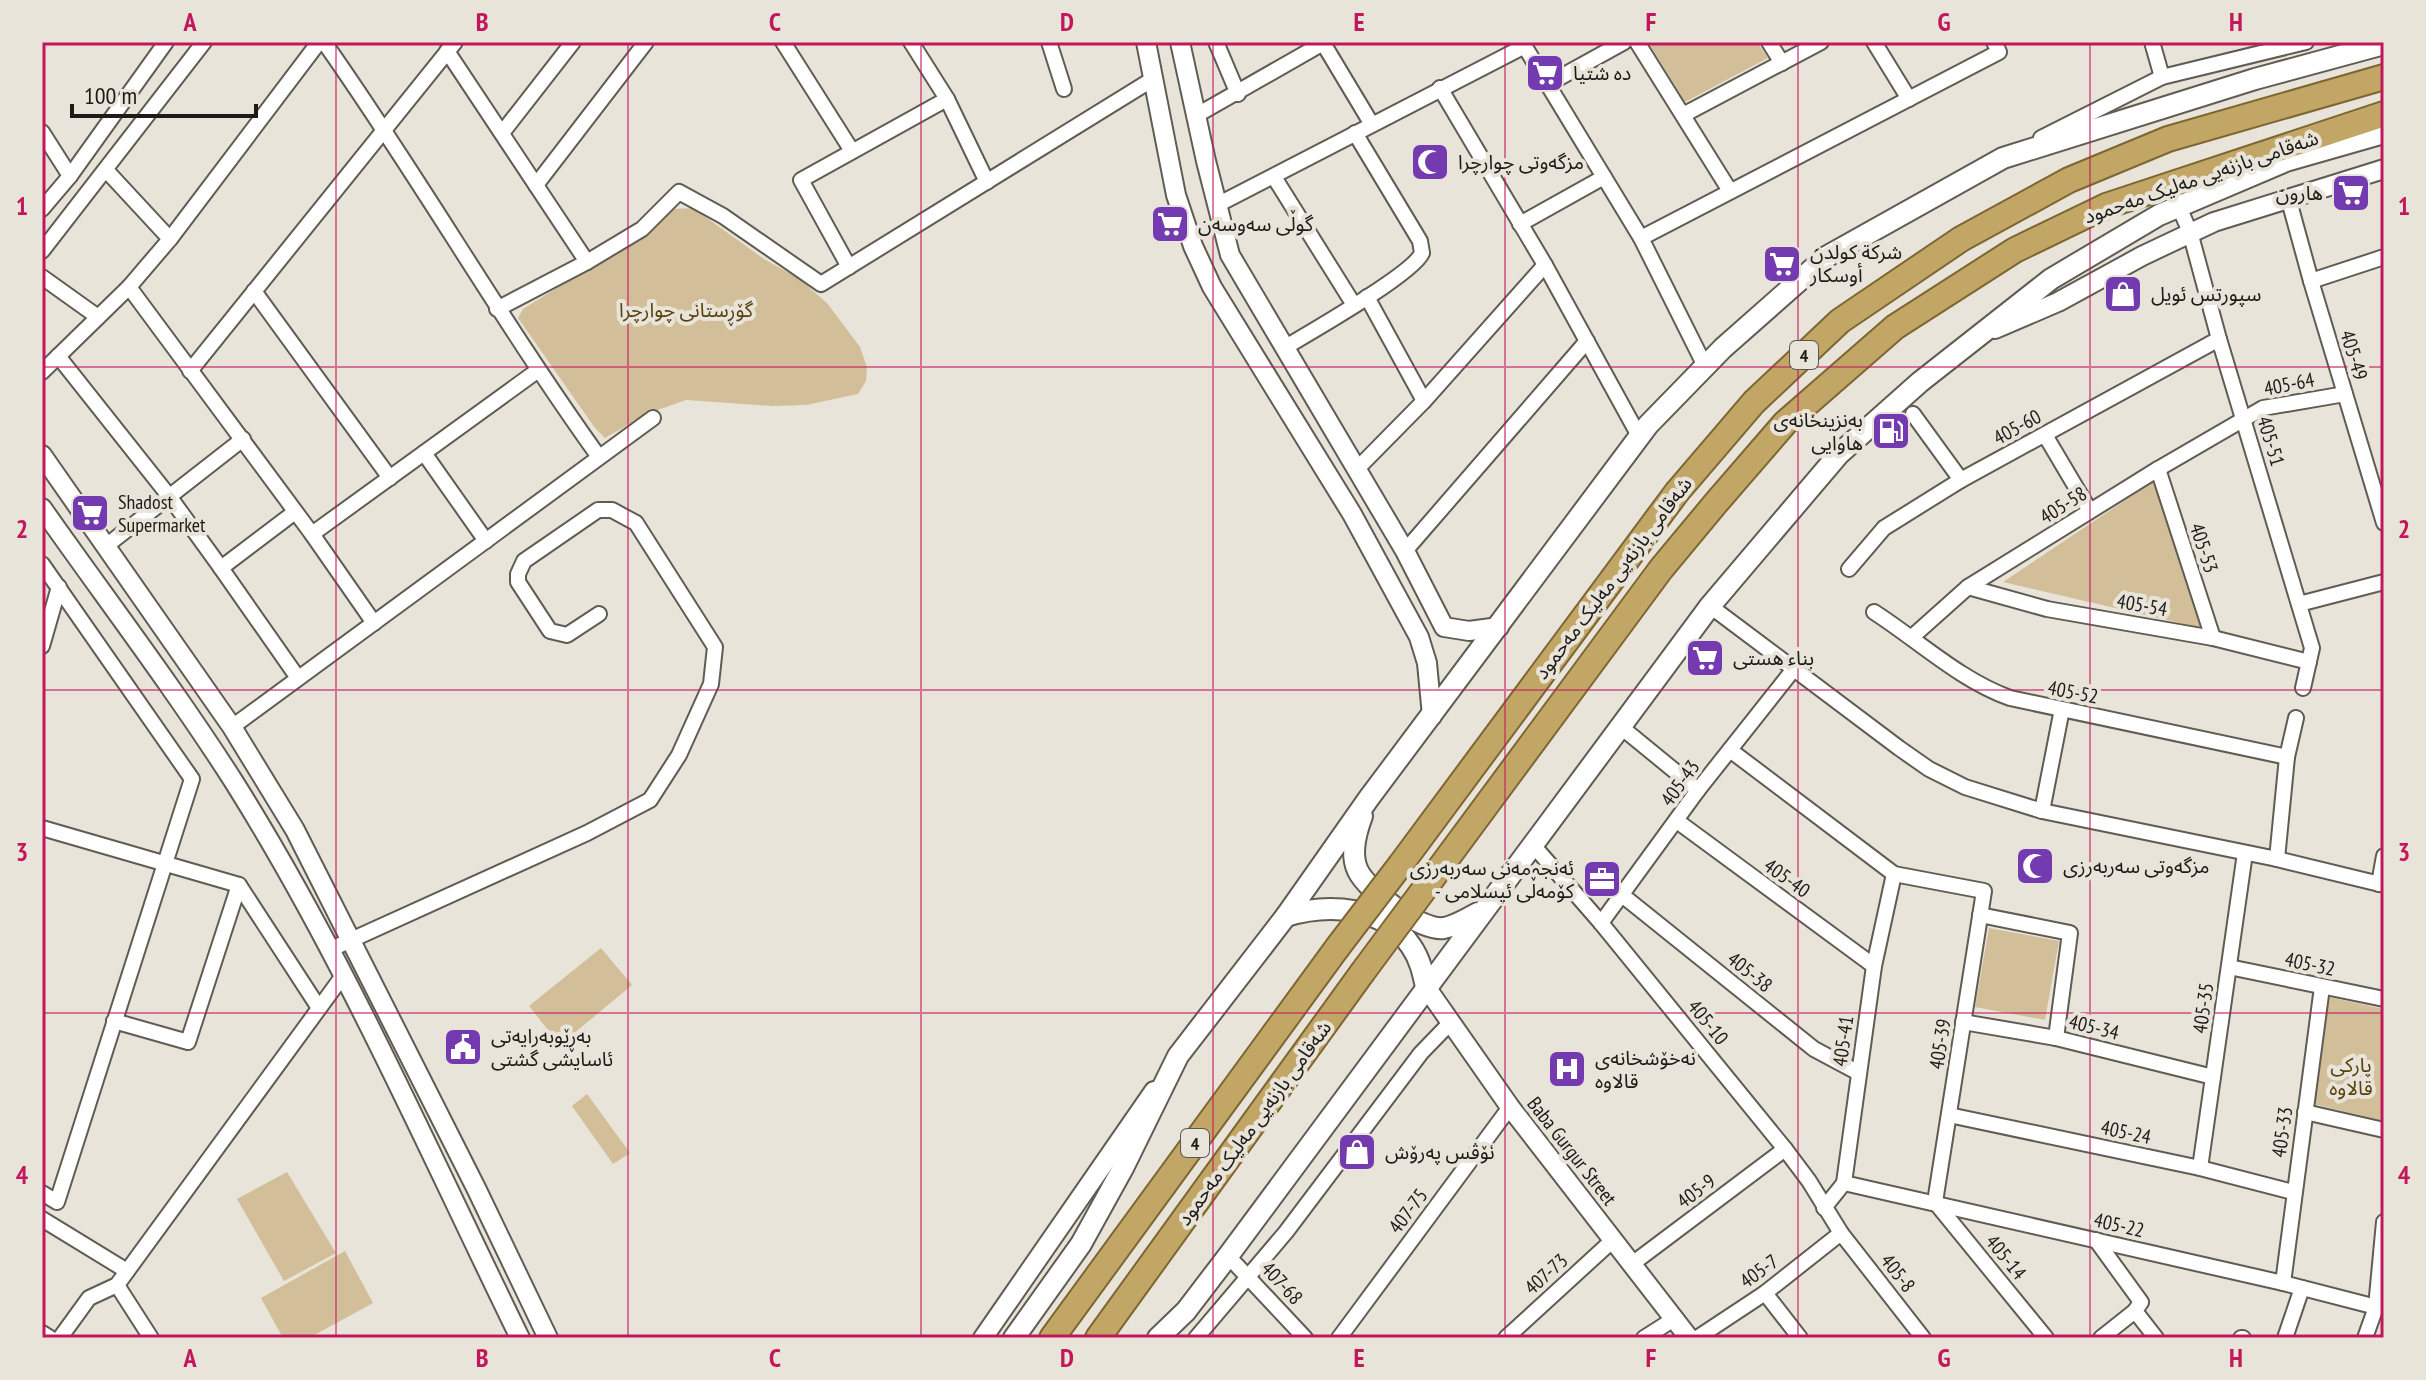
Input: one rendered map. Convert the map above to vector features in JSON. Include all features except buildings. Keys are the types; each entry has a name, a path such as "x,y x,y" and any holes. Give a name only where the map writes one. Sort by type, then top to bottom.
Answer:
{"highway":[{"name":"شەقامی بازنەیی مەلیک مەحمود","path":"1052,1338 1337,948 1677,492 1754,402 1840,321 1961,239 2069,180 2168,139 2384,77"},
{"name":"شەقامی بازنەیی مەلیک مەحمود","path":"1098,1338 1362,973 1661,569 1785,423 1895,327 2015,250 2106,206 2384,114"},
{"path":"2248,158 2286,161"}],"main road":[{"path":"1014,1338 1081,1244 1123,1168 1178,1056 1286,916 1369,798 1639,436 1705,366 1826,257 2003,158 2243,83 2384,44"},
{"path":"1158,1338 1186,1311 1228,1256 1710,606 1839,454 1974,338 2051,279 2159,215 2286,161 2384,133"},
{"path":"1369,798 1357,829 1355,850 1357,869 1370,888 1410,917 1432,927 1443,928 1482,911"},
{"path":"1286,916 1310,909 1330,908 1378,918 1410,943 1422,967 1426,987"}],"street":[{"path":"42,209 70,176 166,42"},
{"path":"42,251 204,42"},
{"path":"42,372 129,287 170,239 322,42 385,128 537,371 599,457"},
{"path":"502,133 573,42"},
{"path":"536,185 646,42"},
{"path":"783,42 852,151"},
{"path":"911,42 947,99 987,182"},
{"path":"1049,42 1064,89"},
{"path":"1146,42 1176,195 1193,246 1212,287 1352,514 1419,637 1427,663 1432,716"},
{"path":"1180,42 1230,255 1405,551 1444,627 1469,631 1499,627"},
{"path":"1216,42 1238,94"},
{"path":"1548,84 1624,42"},
{"path":"1637,42 1730,191"},
{"path":"1769,42 1782,63"},
{"path":"1683,115 1821,42"},
{"path":"1874,42 1909,99"},
{"path":"1641,238 1999,52 1994,42"},
{"path":"2152,42 2162,77"},
{"path":"2003,158 2162,77 2306,42"},
{"path":"1197,115 1238,94 1318,44 1371,123"},
{"path":"1217,205 1523,44 1641,238 1705,366"},
{"path":"190,371 451,46 502,133 587,262"},
{"path":"2236,59 2243,83"},
{"path":"497,309 642,229 679,192 723,216 821,284 1153,79"},
{"path":"1440,88 1545,265 1639,436"},
{"path":"849,267 801,180 947,99"},
{"path":"42,132 70,176"},
{"path":"1284,348 1361,301 1420,259 1422,247 1355,133"},
{"path":"1974,338 2058,302 2190,232 2288,197 2384,169"},
{"path":"106,170 170,239"},
{"path":"1274,177 1361,301 1424,401"},
{"path":"1520,224 1604,177"},
{"name":"405-49","path":"2288,197 2384,523"},
{"name":"405-51","path":"2179,207 2190,232 2312,648 2303,688"},
{"path":"2311,281 2384,257"},
{"path":"1357,469 1424,401 1545,265"},
{"path":"42,277 98,317"},
{"path":"129,287 243,439 374,623"},
{"path":"254,291 390,478"},
{"name":"405-60","path":"1849,569 1884,528 1961,480 2219,339"},
{"path":"1405,551 1587,341"},
{"path":"58,356 169,496 298,678"},
{"path":"312,534 537,371"},
{"name":"405-64","path":"2244,420 2263,408 2345,394"},
{"path":"1913,414 1961,480"},
{"path":"232,727 653,418"},
{"name":"405-58","path":"1912,637 1968,587 2158,469 2244,420"},
{"path":"2045,435 2090,511"},
{"path":"106,546 243,439"},
{"path":"424,453 486,541"},
{"path":"42,455 232,727 295,830 548,1338"},
{"name":"405-53","path":"2158,469 2213,638"},
{"path":"1352,514 1374,499"},
{"path":"42,508 234,783 295,888 329,950 520,1338"},
{"path":"329,950 587,833 650,800 679,755 699,714 711,684 715,647 636,523 612,510 598,510 524,561 518,574 518,582 555,634 567,635 599,614"},
{"path":"221,568 295,512"},
{"path":"42,564 192,779 57,1202 42,1193"},
{"path":"2299,604 2384,582"},
{"path":"42,646 59,587"},
{"name":"405-54","path":"1968,587 2047,609 2213,638 2309,662"},
{"path":"1710,606 1929,769 1965,787 2042,811 2277,859 2382,885 2384,856"},
{"name":"405-52","path":"1874,612 1989,691 2022,701 2287,757"},
{"name":"405-43","path":"1601,923 1698,790 1793,670"},
{"path":"2042,811 2062,709"},
{"path":"2277,859 2287,757 2296,718"},
{"path":"1621,727 1698,790"},
{"path":"1730,750 1894,874"},
{"name":"405-40","path":"1677,821 1874,966"},
{"path":"42,828 239,885 319,1008"},
{"path":"269,844 277,850 293,846 295,830"},
{"name":"405-10","path":"1533,845 1601,923 1785,1149 1841,1233"},
{"name":"405-35","path":"2200,1168 2245,853"},
{"path":"295,888 296,874 306,869 317,872"},
{"name":"405-39","path":"1894,874 1984,891 1935,1202"},
{"name":"405-41","path":"1844,1183 1874,966 1894,874"},
{"path":"114,1021 188,1042 239,885"},
{"name":"405-38","path":"1622,895 1814,1049 1859,1073"},
{"path":"1980,915 2070,933 2056,1038"},
{"name":"405-32","path":"2229,967 2384,999"},
{"path":"60,1338 89,1298 117,1285 342,977"},
{"name":"Baba Gurgur Street","path":"1426,987 1510,1107 1689,1338"},
{"name":"405-33","path":"2283,1283 2322,987"},
{"path":"1186,1311 1202,1335 1421,1053 1451,1022"},
{"name":"405-34","path":"1963,1022 2056,1038 2213,1077"},
{"path":"983,1338 1178,1056"},
{"name":"407-75","path":"1339,1338 1510,1107"},
{"path":"2305,1112 2384,1130"},
{"name":"405-24","path":"1949,1115 2200,1168 2293,1192"},
{"name":"405-9","path":"1632,1264 1785,1149"},
{"path":"1824,1208 1844,1183"},
{"name":"405-22","path":"1844,1183 2380,1308"},
{"name":"405-14","path":"1935,1202 2046,1338"},
{"path":"42,1219 127,1271"},
{"path":"2365,1338 2380,1308 2384,1222"},
{"name":"405-7","path":"1697,1338 1765,1293 1841,1233"},
{"name":"405-8","path":"1841,1233 1923,1338"},
{"path":"476,1249 500,1238"},
{"name":"407-73","path":"1506,1338 1613,1240"},
{"path":"2096,1240 2141,1302 2135,1311 2101,1338"},
{"name":"407-68","path":"1228,1256 1305,1338"},
{"path":"117,1285 151,1338"},
{"path":"2285,1338 2302,1288"},
{"path":"1765,1293 1800,1338"},
{"path":"2135,1311 2156,1338"},
{"path":"1644,1338 1674,1319"},
{"path":"42,1333 50,1338"}],"green space":[{"path":"1648,42 1757,42 1768,58 1685,102"},
{"name":"گۆڕستانی چوارچرا","path":"693,208 764,259 798,278 827,303 860,347 867,367 866,381 858,394 806,405 686,400 649,413 605,438 595,428 518,318 523,309 623,247 672,209"},
{"path":"2154,481 2201,628 2003,582"},
{"path":"1989,928 2059,941 2045,1020 1975,1007"},
{"path":"601,948 632,985 560,1045 529,1006"},
{"name":"پارکی قالاوە","path":"2328,997 2384,1009 2384,1121 2314,1104"},
{"path":"587,1094 630,1153 613,1164 572,1106"},
{"path":"287,1172 336,1253 284,1281 237,1199"},
{"path":"345,1251 373,1303 309,1338 283,1338 261,1298"}],"place":[{"name":"ده شتيا","path":"1545,73"},
{"name":"مزگەوتی چوارچرا","path":"1430,162"},
{"name":"هارون","path":"2351,193"},
{"name":"گوڵی سەوسەن","path":"1170,224"},
{"name":"شرکة کولدن أوسکار","path":"1782,264"},
{"name":"سپورتس ئويل","path":"2123,294"},
{"name":"بەنزینخانەی ھاوایی","path":"1891,431"},
{"name":"Shadost Supermarket","path":"90,513"},
{"name":"بناء ھستی","path":"1705,658"},
{"name":"مزگەوتی سەربەرزی","path":"2035,866"},
{"name":"ئەنجومەنی سەربەرزی - کۆمەڵی ئیسلامی","path":"1602,879"},
{"name":"بەڕێوبەرایەتی ئاسایشی گشتی","path":"463,1047"},
{"name":"نەخۆشخانەی قالاوە","path":"1567,1069"},
{"name":"نۆڤس پەرۆش","path":"1357,1152"}]}
